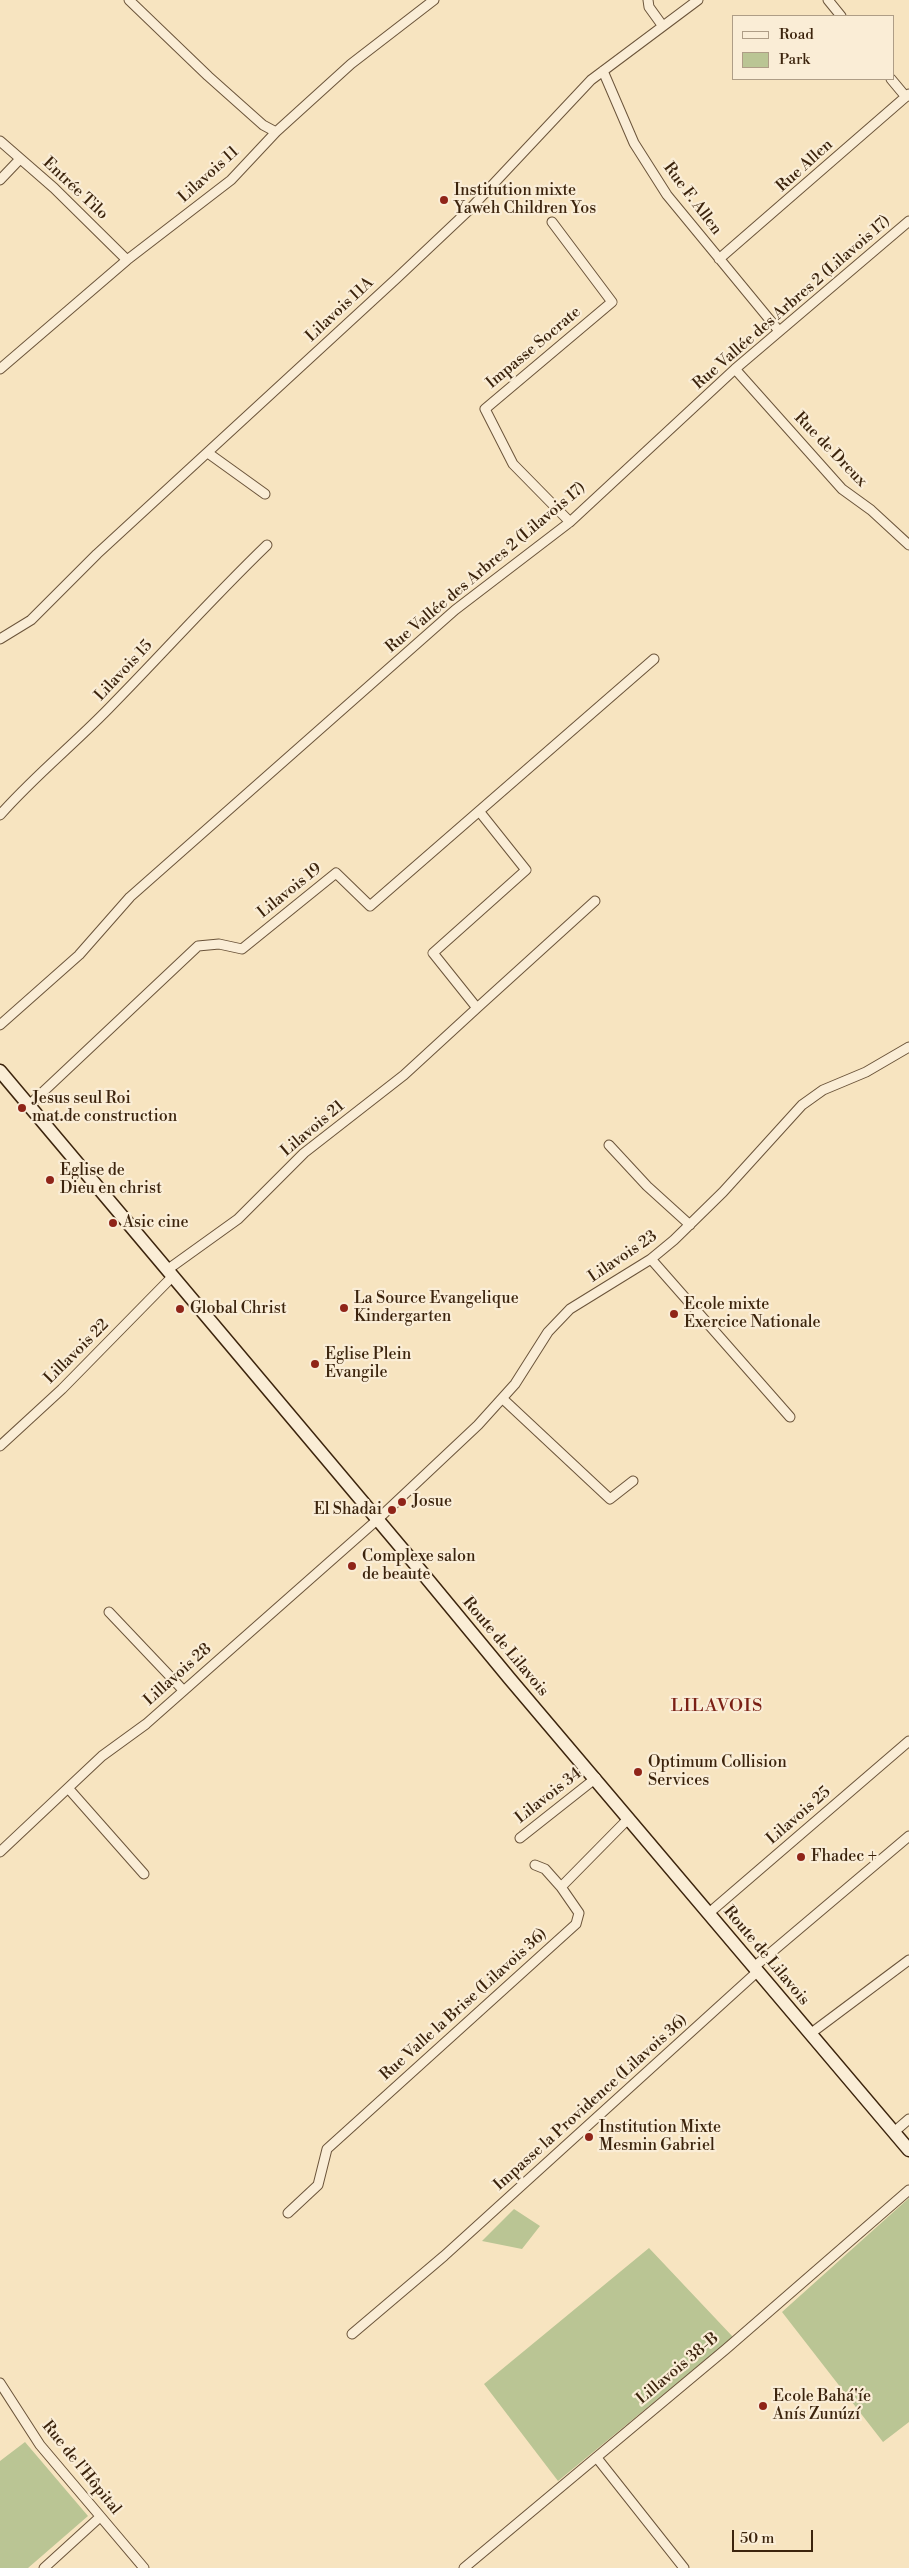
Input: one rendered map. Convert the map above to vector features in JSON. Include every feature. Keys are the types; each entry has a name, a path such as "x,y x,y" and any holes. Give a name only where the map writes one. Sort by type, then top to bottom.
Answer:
{"main road":[{"name":"Route de Lilavois","path":"0,1071 510,1679 596,1778 909,2150"}],"street":[{"path":"129,0 208,76 263,125 276,132"},
{"name":"Lilavois 11","path":"0,369 127,260 231,180 276,132 351,64 434,0"},
{"path":"648,0 649,7 662,25"},
{"name":"Lilavois 11A","path":"0,639 31,620 97,554 468,211 591,80 662,25 698,0"},
{"path":"828,0 840,15"},
{"name":"Rue F. Allen","path":"603,71 634,143 667,195 779,332"},
{"path":"892,80 907,95"},
{"name":"Rue Allen","path":"719,259 907,95"},
{"name":"Entrée Tilo","path":"0,141 54,188 127,260"},
{"path":"0,180 20,159"},
{"name":"Rue Vallée des Arbres 2 (Lilavois 17)","path":"0,1025 79,955 130,897 448,616 570,522 736,369 909,221"},
{"name":"Impasse Socrate","path":"552,222 612,302 485,409 513,464 570,522"},
{"name":"Rue de Dreux","path":"736,369 842,489 871,510 909,545"},
{"path":"208,453 266,494"},
{"name":"Lilavois 15","path":"0,815 22,790 114,704 237,574 268,545"},
{"name":"Lilavois 19","path":"28,1106 198,946 218,944 242,949 336,873 370,906 654,659"},
{"path":"477,1008 433,953 526,870 479,811"},
{"name":"Lilavois 21","path":"170,1273 238,1219 304,1153 404,1075 595,901"},
{"name":"Lilavois 23","path":"377,1520 503,1399 548,1332 570,1309 651,1259 690,1225 802,1105 823,1090 866,1072 909,1047"},
{"path":"609,1145 647,1186 690,1225"},
{"path":"651,1259 790,1417"},
{"name":"Lillavois 22","path":"0,1446 62,1389 170,1273"},
{"path":"503,1399 610,1499 633,1481"},
{"name":"Lillavois 28","path":"0,1852 102,1756 146,1724 377,1520"},
{"path":"109,1612 183,1690"},
{"name":"Lilavois 25","path":"709,1913 909,1741"},
{"name":"Lilavois 34","path":"520,1838 596,1778"},
{"path":"68,1788 144,1874"},
{"path":"561,1887 629,1818"},
{"name":"Impasse la Providence (Lilavois 36)","path":"352,2334 444,2256 756,1969 909,1836"},
{"name":"Rue Valle la Brise (Lilavois 36)","path":"288,2214 318,2185 327,2149 576,1924 579,1913 561,1887 545,1869 535,1865"},
{"path":"810,2034 909,1960"},
{"path":"894,2132 909,2119"},
{"name":"Lillavois 38-B","path":"464,2568 597,2458 909,2190"},
{"name":"Rue de l'Hôpital","path":"0,2383 40,2445 144,2568"},
{"path":"597,2458 684,2568"},
{"path":"44,2568 100,2518"}],"green space":[{"path":"909,2198 909,2422 883,2442 782,2312"},
{"path":"514,2209 540,2226 522,2249 482,2241"},
{"path":"649,2248 733,2337 558,2481 484,2384"},
{"path":"25,2442 88,2516 28,2568 0,2568 0,2461"}],"place":[{"name":"Institution mixte Yaweh Children Yos","path":"444,200"},
{"name":"Jesus seul Roi mat.de construction","path":"22,1108"},
{"name":"Eglise de Dieu en christ","path":"50,1180"},
{"name":"Asic cine","path":"113,1223"},
{"name":"La Source Evangelique Kindergarten","path":"344,1308"},
{"name":"Global Christ","path":"180,1309"},
{"name":"Ecole mixte Exercice Nationale","path":"674,1314"},
{"name":"Eglise Plein Evangile","path":"315,1364"},
{"name":"Josue","path":"402,1502"},
{"name":"El Shadai","path":"392,1510"},
{"name":"Complexe salon de beaute","path":"352,1566"},
{"name":"Optimum Collision Services","path":"638,1772"},
{"name":"Fhadec +","path":"801,1857"},
{"name":"Institution Mixte Mesmin Gabriel","path":"589,2137"},
{"name":"Ecole Bahá'íe Anís Zunúzí","path":"763,2406"}],"district":[{"name":"LILAVOIS","path":"717,1707"}]}
